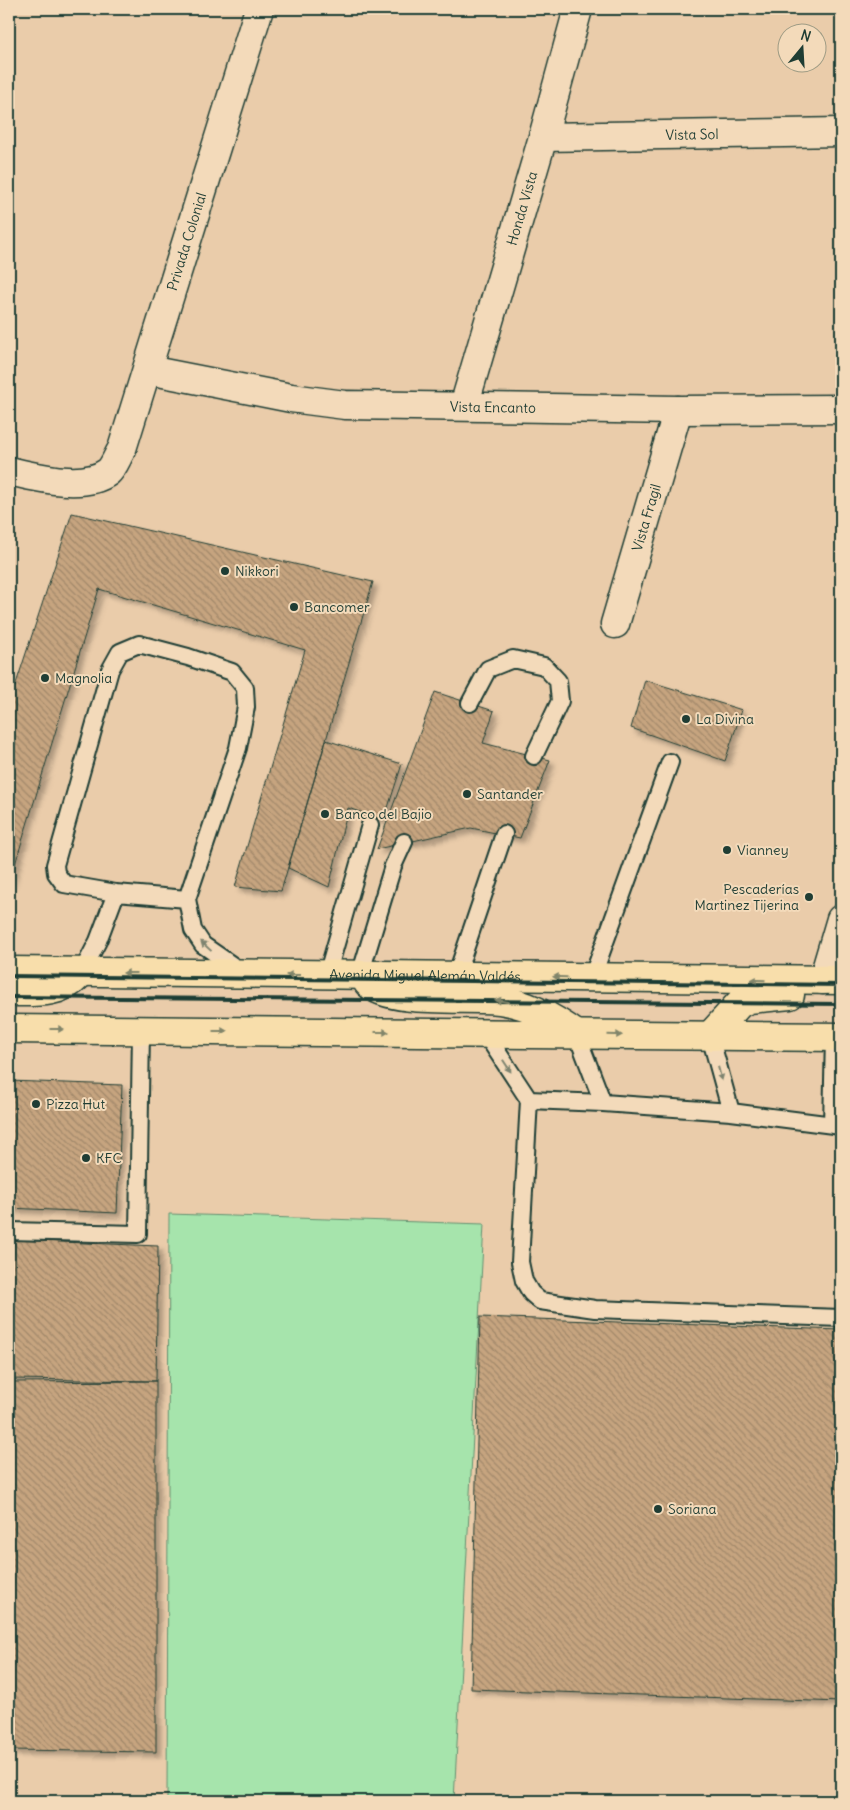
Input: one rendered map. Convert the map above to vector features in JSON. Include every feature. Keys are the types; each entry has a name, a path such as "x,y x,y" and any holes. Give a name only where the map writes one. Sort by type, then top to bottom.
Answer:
{"highway":[{"name":"Avenida Miguel Alemán Valdés","path":"9,972 832,980"},
{"path":"9,992 42,992 63,987 82,972"},
{"path":"360,975 374,988 391,993 412,996 501,1000 550,1016 577,1034"},
{"path":"710,1036 732,1011 749,999 787,996 804,992 832,980"},
{"path":"9,1029 486,1032 838,1037"}],"street":[{"name":"Privada Colonial","path":"9,471 50,480 87,480 108,472 122,448 148,370 258,9"},
{"name":"Honda Vista","path":"464,406 543,137 578,9"},
{"name":"Vista Sol","path":"543,137 841,132"},
{"name":"Vista Encanto","path":"148,370 291,398 336,404 678,410 841,409"},
{"name":"Vista Fragil","path":"615,624 678,410"},
{"path":"832,980 841,919"}],"lane":[{"path":"187,899 116,893 64,884 56,873 55,865 110,670 120,652 138,644 188,657 232,672 245,688 246,708 238,748 187,899 193,930 203,945 246,974"},
{"path":"470,703 488,669 513,659 544,666 558,681 560,701 534,756"},
{"path":"592,978 670,762"},
{"path":"328,975 370,825"},
{"path":"456,976 504,834"},
{"path":"360,975 393,866 404,842"},
{"path":"82,972 98,941 116,893"},
{"path":"9,1232 138,1234 141,1030"},
{"path":"486,1032 529,1100 520,1262 524,1280 531,1293 540,1301 596,1309 841,1318"},
{"path":"577,1034 603,1103"},
{"path":"710,1036 731,1112"},
{"path":"529,1100 731,1112 837,1125 838,1037"}],"green space":[{"path":"169,1214 484,1224 454,1801 167,1801"}],"building":[{"name":"Magnolia","path":"72,513 373,582 281,891 235,887 305,650 99,589 9,884 9,705"},
{"name":"La Divina","path":"645,680 742,710 725,761 631,728"},
{"name":"Santander","path":"435,692 494,711 483,743 550,760 520,838 471,828 377,849"},
{"name":"Banco del Bajio","path":"326,740 402,764 384,820 348,808 329,887 288,868"},
{"path":"9,1081 122,1085 117,1213 9,1208"},
{"path":"13,1240 158,1246 156,1381 10,1379"},
{"name":"Soriana","path":"480,1317 841,1330 841,1702 471,1689"},
{"path":"156,1381 156,1752 9,1750 9,1382"}],"railway":[{"path":"9,976 841,985"},
{"path":"9,997 841,1004"}],"place":[{"name":"Nikkori","path":"225,571"},
{"name":"Bancomer","path":"294,607"},
{"name":"Magnolia","path":"45,678"},
{"name":"La Divina","path":"686,719"},
{"name":"Santander","path":"467,794"},
{"name":"Banco del Bajio","path":"325,814"},
{"name":"Vianney","path":"727,850"},
{"name":"Pescaderías Martinez Tijerina","path":"809,897"},
{"name":"Pizza Hut","path":"36,1104"},
{"name":"KFC","path":"86,1158"},
{"name":"Soriana","path":"658,1509"}]}
